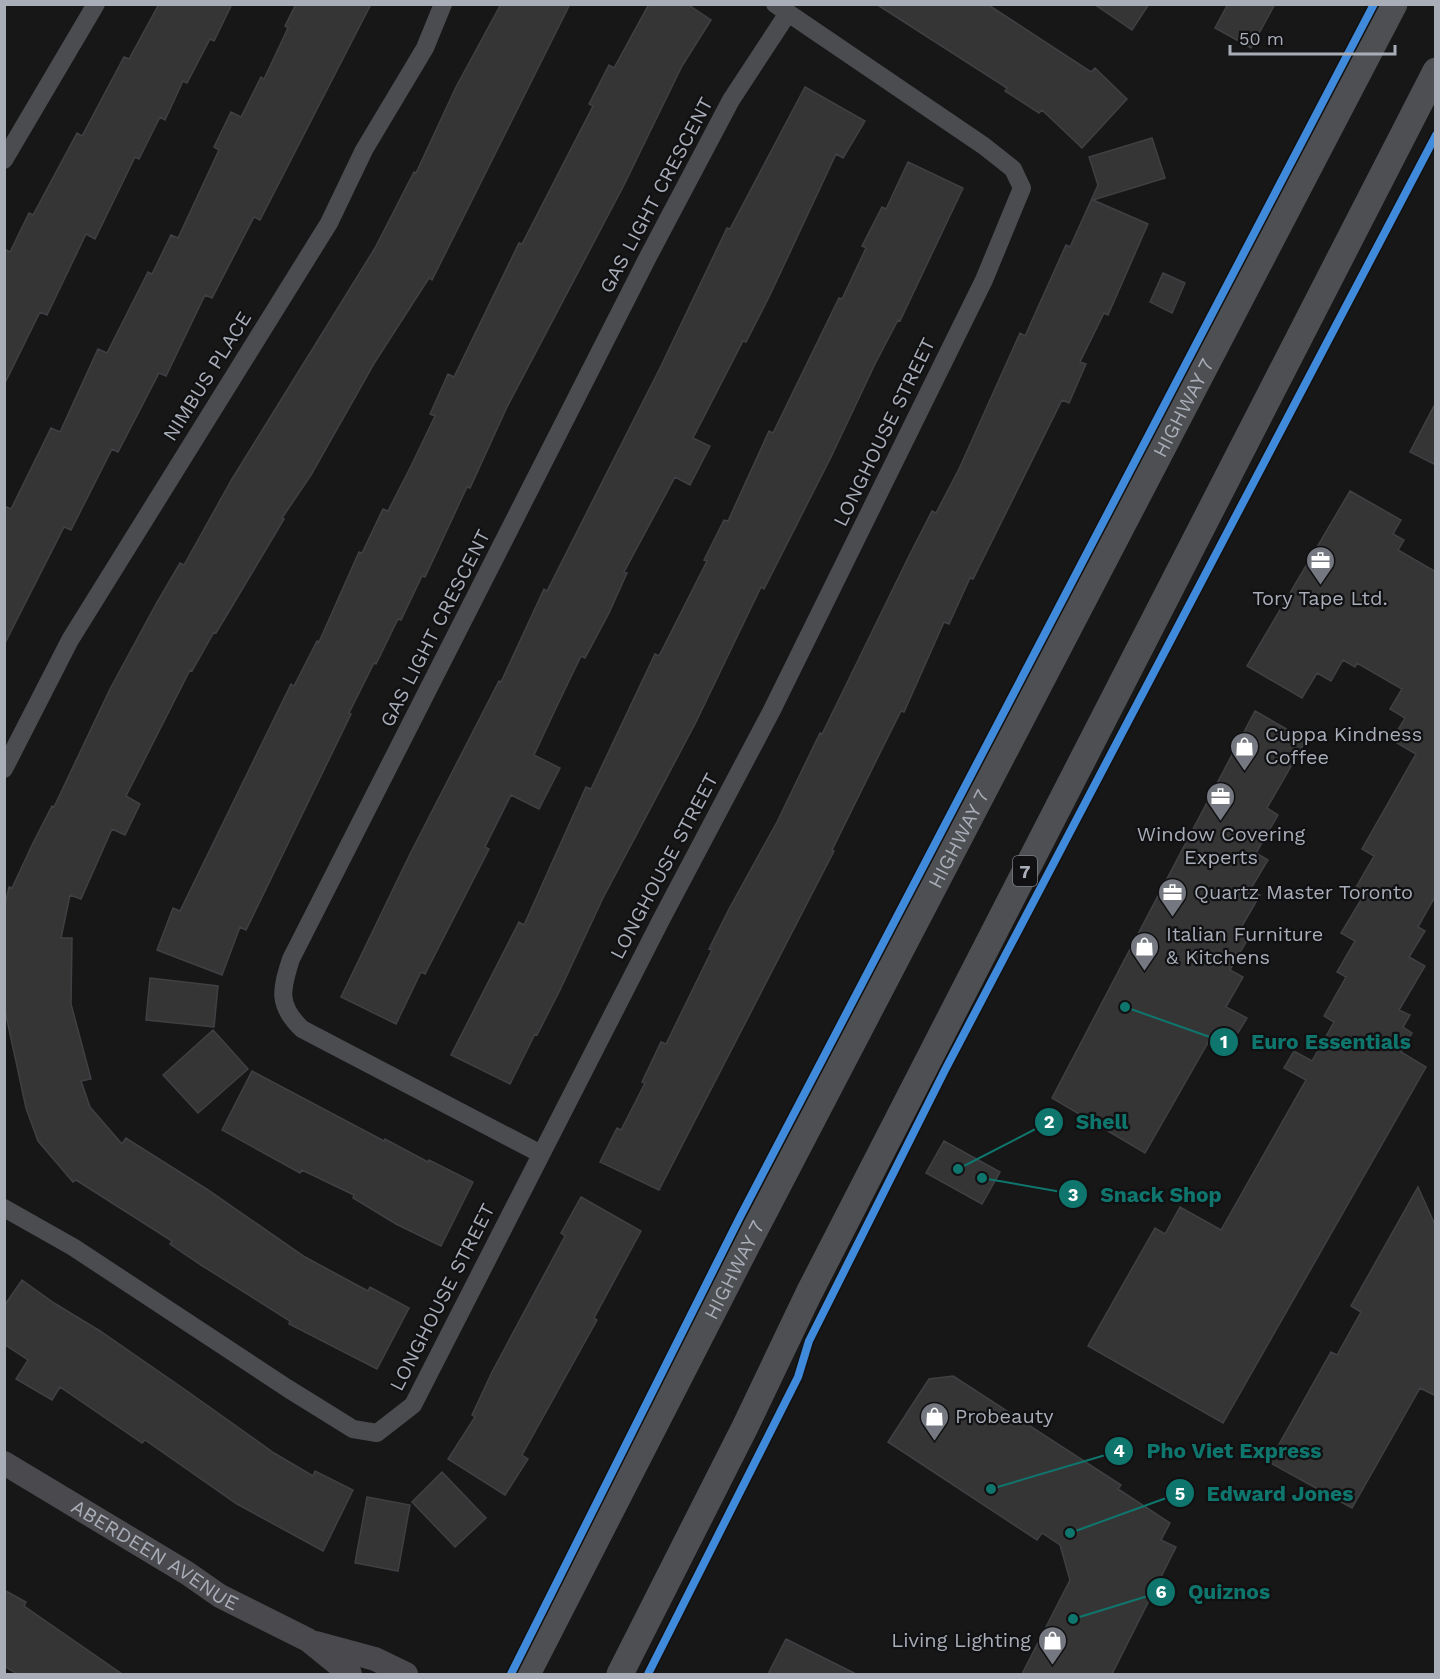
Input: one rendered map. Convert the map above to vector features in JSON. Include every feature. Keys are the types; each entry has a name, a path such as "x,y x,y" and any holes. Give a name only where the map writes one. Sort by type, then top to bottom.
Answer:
{"main road":[{"name":"HIGHWAY 7","path":"527,1674 753,1233 1394,4"},
{"name":"7","path":"620,1674 745,1427 814,1283 1436,71"}],"street":[{"path":"4,160 96,4"},
{"name":"NIMBUS PLACE","path":"4,769 70,640 247,351 330,223 364,150 425,48 443,4"},
{"name":"GAS LIGHT CRESCENT","path":"541,1154 302,1029 287,1016 282,988 291,959 649,255 781,9"},
{"name":"LONGHOUSE STREET","path":"4,1208 74,1246 287,1388 353,1429 377,1433 414,1405 541,1154 772,710 984,280 1022,188 1013,169 984,146 781,9"},
{"name":"ABERDEEN AVENUE","path":"4,1463 187,1573 220,1596 308,1640 375,1659 406,1674"},
{"name":"ABERDEEN AVENUE","path":"308,1640 350,1674"}],"building":[{"path":"159,4 232,4 214,41 210,39 187,83 183,81 165,120 160,117 139,159 135,157 95,239 86,234 47,315 40,312 4,385 4,249 10,252 29,213 33,215 77,133 82,136 124,57 129,59"},
{"path":"296,4 371,4 260,220 254,217 212,298 205,295 166,376 159,373 118,452 112,449 71,530 64,527 4,645 4,506 11,509 51,428 60,432 98,349 107,353 148,272 152,274 171,235 178,238 219,150 214,147 231,112 241,117 261,77 264,79 288,28 285,26"},
{"path":"501,4 570,4 432,280 429,278 375,362 311,475 282,518 284,519 216,633 214,632 192,671 190,670 126,796 140,804 125,835 112,829 81,899 70,895 61,938 72,938 71,1004 91,1079 81,1081 90,1107 122,1144 126,1138 208,1190 305,1257 368,1291 370,1287 409,1308 377,1369 289,1324 290,1321 170,1244 172,1241 76,1180 73,1182 38,1141 26,1108 4,1006 4,909 9,887 12,888 52,806 54,807 110,689 156,604 180,563 184,565 232,479 375,248 414,172 416,173 456,87"},
{"path":"649,4 687,4 711,20 682,66 624,185 507,407 470,488 467,487 425,577 422,576 401,620 398,619 376,664 374,663 246,930 240,927 222,975 157,950 173,908 180,911 291,684 294,686 317,641 319,642 359,552 362,553 383,509 388,511 411,466 435,416 430,414 448,374 454,377 519,243 522,244 593,106 589,104 609,65 614,68"},
{"path":"876,4 987,4 1091,72 1095,68 1127,99 1082,148 1042,110 1039,113 1005,91 1007,88"},
{"path":"1094,4 1149,4 1132,30"},
{"path":"1228,4 1275,4 1251,48 1215,28"},
{"path":"805,87 865,121 843,158 836,154 769,297 746,342 743,341 693,438 710,446 690,485 675,477 624,572 627,573 609,613 585,658 581,656 556,708 534,755 560,768 539,809 511,795 485,847 489,849 425,974 421,972 396,1024 341,997 410,854 499,681 501,682 544,589 547,591 661,366 727,228 730,229"},
{"path":"1152,138 1165,178 1093,200 1148,224 1108,315 1104,313 1080,362 1086,364 1069,403 1062,400 973,579 970,578 949,624 944,622 904,712 901,711 832,850 834,851 659,1190 600,1162 617,1128 621,1130 645,1083 642,1082 661,1042 666,1044 712,950 709,949 777,822 820,733 822,734 932,511 936,513 959,469 1020,333 1025,336 1066,245 1070,247 1098,185 1089,157"},
{"path":"908,162 963,188 900,321 898,320 875,364 764,589 761,587 696,722 603,898 560,990 510,1084 451,1055 519,922 524,925 586,787 591,789 655,654 659,656 707,561 704,560 724,520 728,521 769,431 773,433 839,298 842,299 866,248 862,246 882,207 886,209"},
{"path":"1163,273 1185,283 1172,313 1150,302"},
{"path":"1436,402 1436,465 1410,452"},
{"path":"1350,491 1401,520 1393,534 1404,540 1398,550 1436,572 1436,895 1418,927 1425,931 1409,957 1425,966 1399,1010 1410,1015 1403,1027 1412,1033 1401,1052 1426,1067 1223,1423 1088,1346 1155,1228 1165,1234 1180,1207 1221,1230 1306,1080 1284,1068 1294,1051 1312,1061 1334,1022 1324,1016 1346,977 1337,972 1355,941 1341,933 1364,895 1355,889 1374,856 1362,849 1416,754 1392,740 1405,718 1390,709 1402,689 1357,663 1355,667 1343,660 1331,681 1317,673 1302,698 1247,666"},
{"path":"1255,711 1306,740 1267,808 1278,815 1256,853 1268,860 1250,890 1260,895 1239,931 1249,937 1230,970 1243,977 1226,1007 1247,1018 1231,1044 1213,1034 1145,1153 1052,1098"},
{"path":"150,978 218,986 214,1027 146,1020"},
{"path":"213,1030 248,1069 198,1113 163,1075"},
{"path":"252,1071 384,1141 385,1139 473,1182 441,1246 396,1224 353,1198 354,1195 302,1170 300,1173 222,1130"},
{"path":"944,1141 1000,1172 982,1204 926,1173"},
{"path":"1418,1187 1436,1227 1436,1396 1420,1388 1352,1508 1269,1462 1331,1352 1337,1355 1361,1312 1351,1306"},
{"path":"581,1197 641,1231 594,1318 597,1320 522,1455 528,1459 505,1495 448,1459 475,1417 472,1415 492,1372 565,1236 561,1233"},
{"path":"22,1280 100,1331 274,1453 313,1476 315,1471 353,1490 323,1551 237,1504 145,1440 142,1443 60,1387 52,1400 16,1379 28,1360 4,1344 4,1306"},
{"path":"953,1376 1121,1485 1118,1489 1170,1523 1161,1540 1176,1547 1112,1674 1022,1674 1070,1580 1060,1545 1042,1533 1037,1540 888,1442 929,1379"},
{"path":"442,1472 486,1518 455,1547 412,1502"},
{"path":"367,1497 410,1505 398,1571 355,1563"},
{"path":"4,1590 26,1602 24,1606 122,1674 17,1674 4,1666"},
{"path":"786,1639 856,1674 768,1674"}],"cycle path":[{"path":"511,1674 740,1217 1374,4"},
{"path":"648,1674 798,1377 809,1341 945,1070 1436,135"}],"place":[{"name":"Tory Tape Ltd.","path":"1320,586"},
{"name":"Cuppa Kindness Coffee","path":"1244,772"},
{"name":"Window Covering Experts","path":"1221,822"},
{"name":"Quartz Master Toronto","path":"1173,918"},
{"name":"Italian Furniture & Kitchens","path":"1145,972"},
{"name":"Euro Essentials","path":"1125,1007"},
{"name":"Shell","path":"958,1169"},
{"name":"Snack Shop","path":"982,1178"},
{"name":"Probeauty","path":"934,1442"},
{"name":"Pho Viet Express","path":"991,1489"},
{"name":"Edward Jones","path":"1070,1533"},
{"name":"Quiznos","path":"1073,1619"},
{"name":"Living Lighting","path":"1052,1666"}]}
